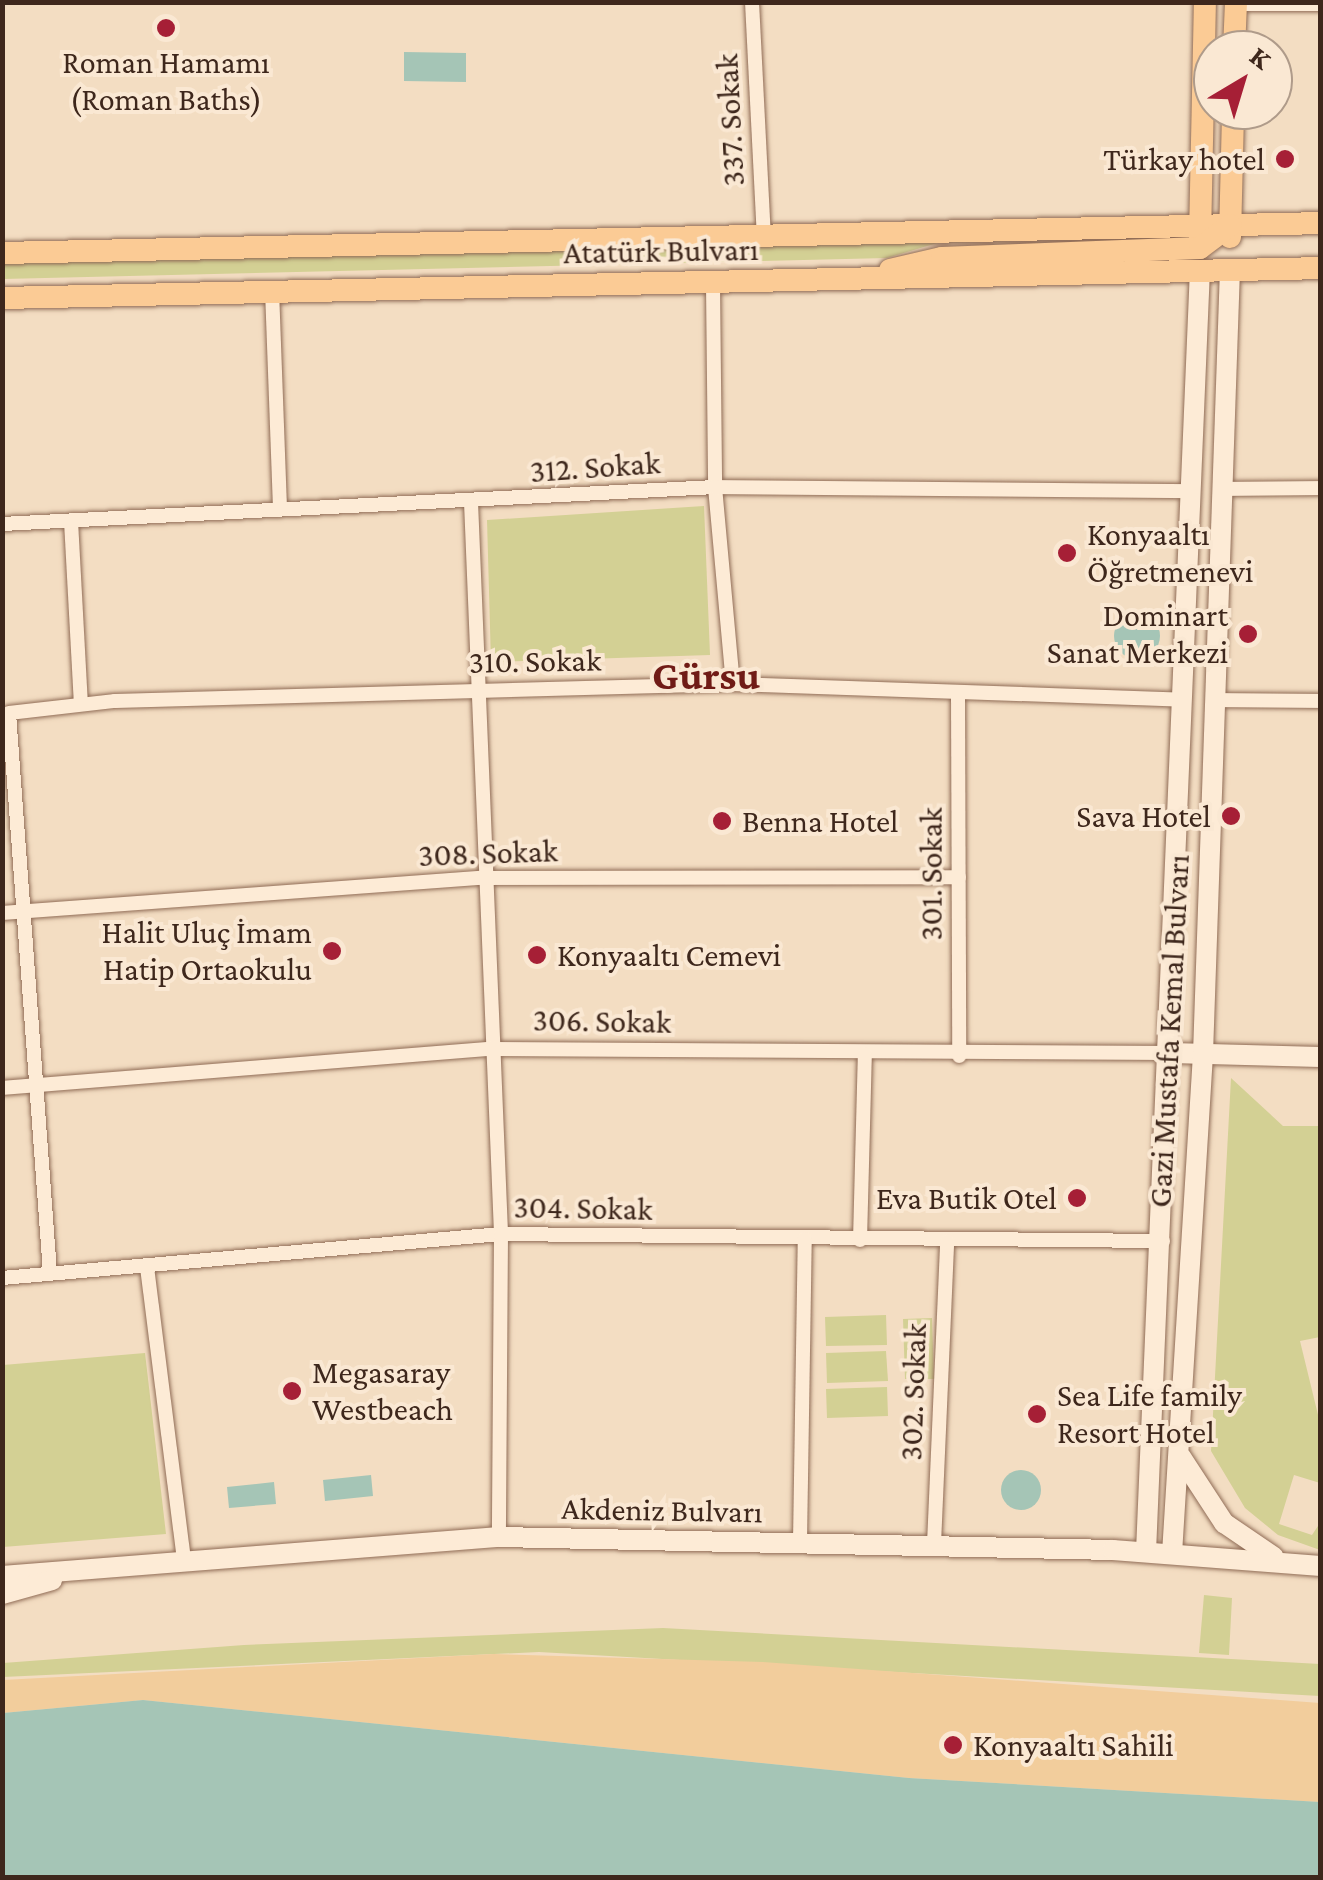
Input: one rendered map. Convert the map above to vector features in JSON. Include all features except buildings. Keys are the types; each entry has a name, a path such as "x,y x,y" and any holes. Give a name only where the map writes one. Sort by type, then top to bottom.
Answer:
{"main road":[{"name":"Gazi Mustafa Kemal Bulvarı","path":"1146,1552 1164,1242 1206,2"},
{"path":"1235,30 1236,3"},
{"path":"1230,270 1232,130"},
{"name":"Atatürk Bulvarı","path":"2,298 860,279 942,258 1200,248 1230,225 1320,223"},
{"name":"Atatürk Bulvarı","path":"3,253 764,235 1200,248 1230,270 1320,268"},
{"name":"Gazi Mustafa Kemal Bulvarı","path":"1172,1554 1203,1054 1230,270"},
{"name":"306. Sokak","path":"1171,1053 1320,1057"},
{"path":"1164,1242 1192,1242"},
{"path":"1179,1453 1224,1523 1295,1564"},
{"name":"Akdeniz Bulvarı","path":"2,1576 499,1538 934,1544 1146,1552 1320,1566"},
{"path":"2,1594 97,1568"}],"street":[{"name":"337. Sokak","path":"752,2 764,235"},
{"path":"1236,3 1320,4"},
{"path":"2,234 3,253"},
{"path":"713,284 715,487 733,684"},
{"path":"272,290 280,504"},
{"name":"312. Sokak","path":"2,524 280,504 471,502 715,487 1192,491"},
{"path":"1222,489 1320,488"},
{"path":"471,502 481,878 501,1234 499,1538"},
{"path":"72,520 81,704"},
{"name":"310. Sokak","path":"21,913 8,713 81,704 733,684 1184,700"},
{"name":"301. Sokak","path":"958,693 959,1056"},
{"path":"1215,700 1320,701"},
{"name":"308. Sokak","path":"2,913 481,878 958,877"},
{"path":"21,913 50,1274"},
{"name":"306. Sokak","path":"2,1088 492,1049 959,1056 1171,1053"},
{"path":"860,1240 865,1054"},
{"name":"304. Sokak","path":"2,1278 501,1234 1164,1242"},
{"path":"800,1542 805,1239"},
{"name":"302. Sokak","path":"934,1544 947,1241"},
{"path":"147,1267 184,1560"}],"shaded area":[{"path":"404,52 466,53 466,82 404,81"},
{"path":"1156,237 937,243 887,258 3,279 2,263"},
{"path":"704,506 710,655 491,662 487,520"},
{"path":"1137,613 1153,620 1160,636 1153,652 1137,659 1121,652 1114,636 1121,620"},
{"path":"1231,1078 1283,1126 1320,1126 1320,1337 1300,1341 1320,1423 1320,1483 1294,1475 1279,1524 1312,1535 1320,1523 1320,1550 1278,1535 1245,1508 1211,1451"},
{"path":"886,1315 887,1345 826,1346 825,1317"},
{"path":"932,1318 934,1379 905,1379 903,1319"},
{"path":"886,1351 888,1381 827,1383 826,1353"},
{"path":"145,1353 166,1534 3,1547 3,1365"},
{"path":"887,1387 888,1416 827,1418 826,1389"},
{"path":"1021,1470 1035,1476 1041,1490 1035,1504 1021,1510 1007,1504 1001,1490 1007,1476"},
{"path":"371,1475 373,1496 325,1501 323,1480"},
{"path":"274,1482 276,1504 229,1508 227,1487"},
{"path":"1204,1595 1232,1598 1229,1655 1199,1653"},
{"path":"663,1628 1320,1664 1320,1696 539,1652 3,1677 3,1663 244,1645"},
{"path":"143,1700 909,1778 1320,1802 1320,1877 3,1877 3,1713"}],"sand":[{"name":"Konyaaltı Sahili","path":"494,1654 763,1662 1320,1703 1320,1802 909,1778 143,1700 3,1713 3,1680"}],"place":[{"name":"Roman Hamamı (Roman Baths)","path":"166,28"},
{"name":"Türkay hotel","path":"1285,159"},
{"name":"Konyaaltı Öğretmenevi","path":"1067,553"},
{"name":"Dominart Sanat Merkezi","path":"1248,634"},
{"name":"Sava Hotel","path":"1231,816"},
{"name":"Benna Hotel","path":"722,821"},
{"name":"Halit Uluç İmam Hatip Ortaokulu","path":"332,951"},
{"name":"Konyaaltı Cemevi","path":"537,955"},
{"name":"Eva Butik Otel","path":"1077,1198"},
{"name":"Megasaray Westbeach","path":"292,1391"},
{"name":"Sea Life family Resort Hotel","path":"1037,1414"},
{"name":"Konyaaltı Sahili","path":"953,1745"}],"district":[{"name":"Gürsu","path":"706,675"}]}
